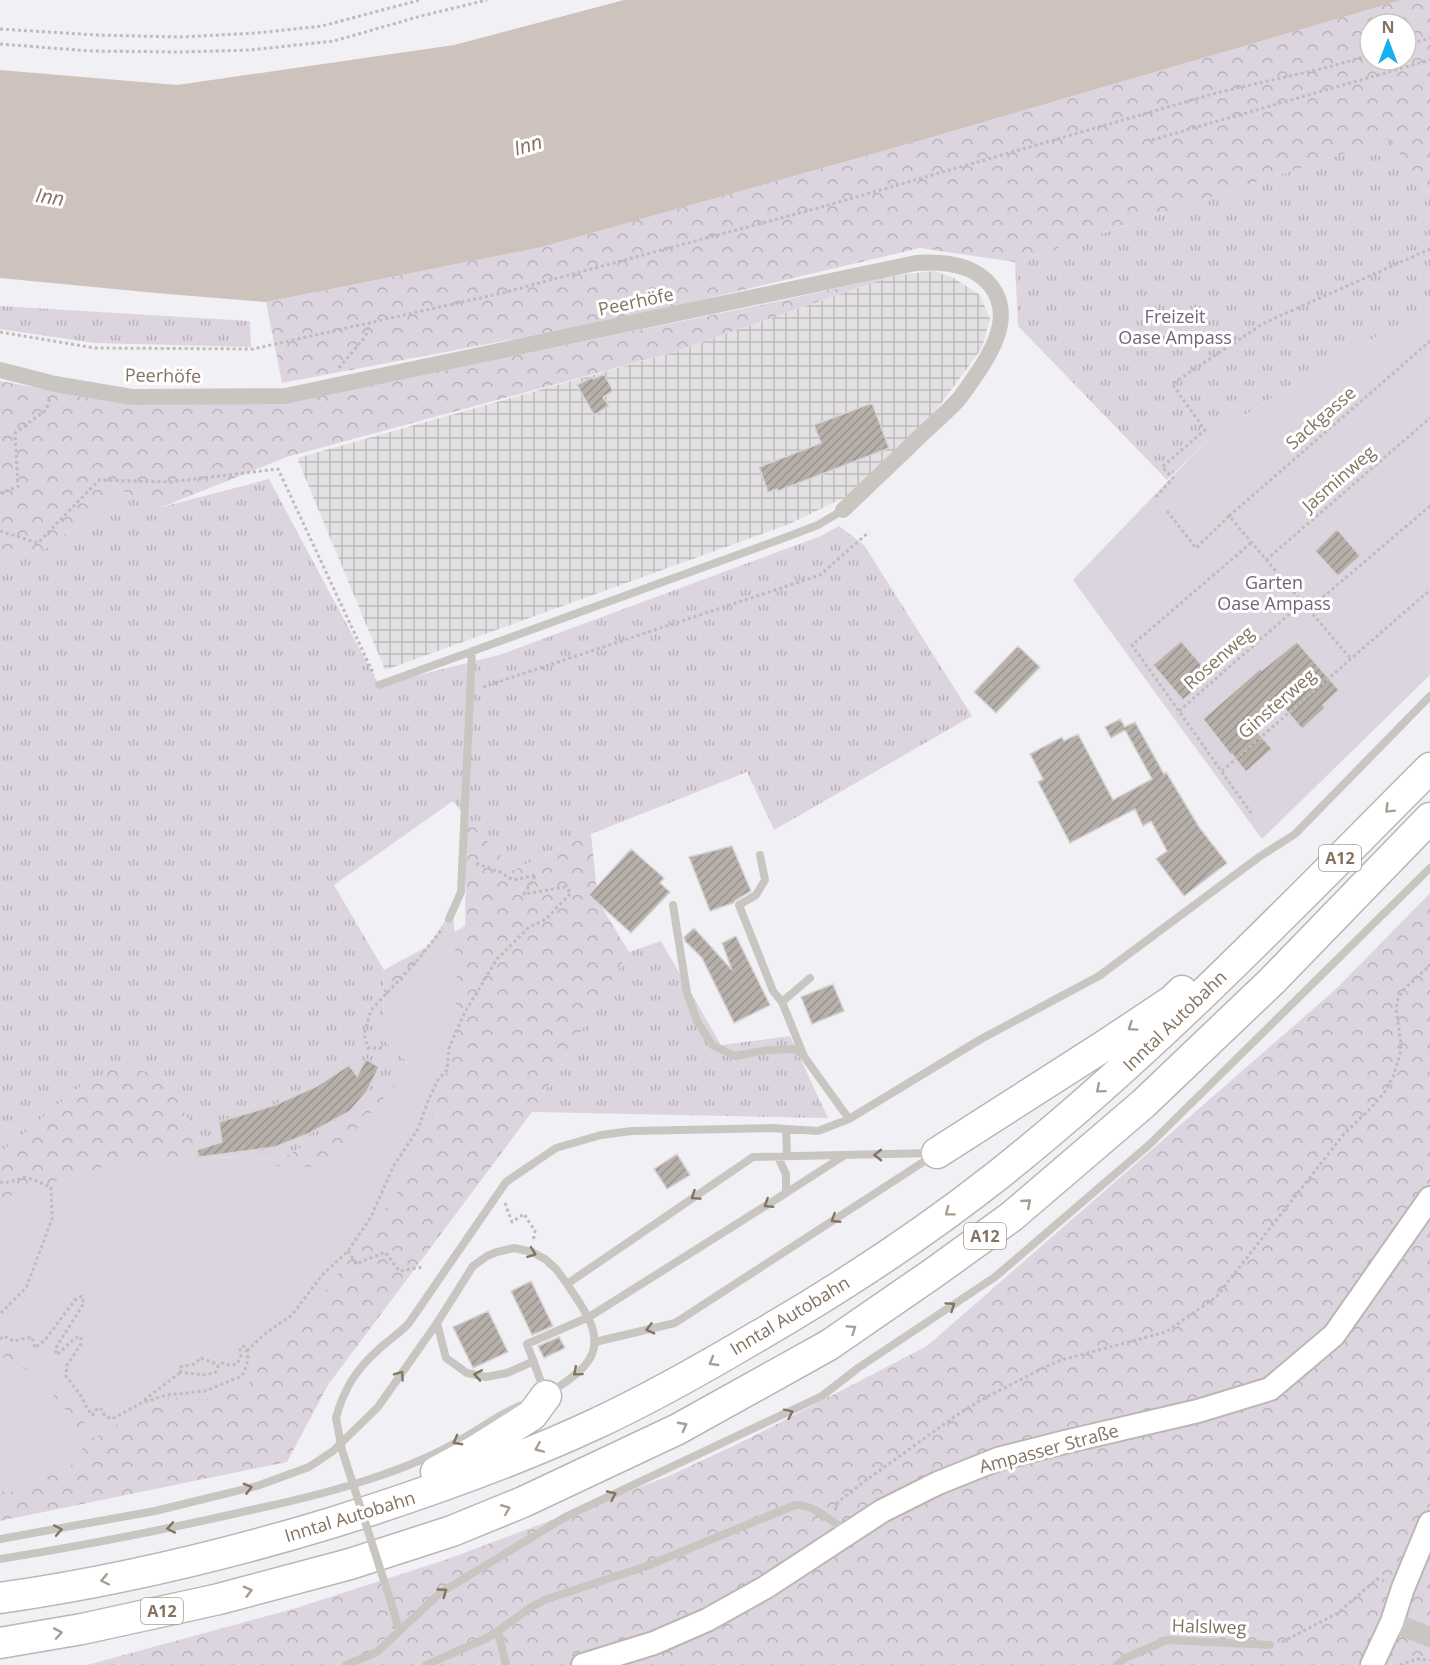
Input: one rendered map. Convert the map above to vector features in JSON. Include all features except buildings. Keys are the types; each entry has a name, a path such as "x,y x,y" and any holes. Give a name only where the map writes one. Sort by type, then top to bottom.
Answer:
{"highway":[{"name":"Inntal Autobahn","path":"0,1598 70,1588 268,1542 433,1490 592,1426 663,1391 820,1300 915,1238 997,1176 1124,1069 1250,949 1430,768"},
{"name":"Inntal Autobahn","path":"0,1643 82,1629 219,1599 350,1564 452,1531 523,1502 678,1429 829,1345 1011,1217 1143,1104 1272,981 1430,818"},
{"path":"937,1153 1104,1047 1173,1000 1216,962 1250,949"},
{"path":"390,1505 423,1478 477,1450 532,1415 546,1396"}],"main road":[{"name":"Ampasser Straße","path":"583,1665 654,1643 707,1620 766,1587 841,1527 882,1511 938,1483 998,1459 1198,1411 1270,1389 1335,1335 1430,1198"},
{"path":"1372,1665 1392,1622 1403,1588 1430,1523"}],"street":[{"name":"Peerhöfe","path":"0,370 55,384 132,397 285,396 916,263 935,261 978,274 994,290 999,305 998,337 991,354 959,399 843,510"},
{"path":"1392,1622 1430,1637"}],"lane":[{"path":"379,685 792,535 818,525 843,510"},
{"path":"449,919 462,892 472,651"},
{"path":"399,1631 342,1450 336,1418 347,1386 359,1368 409,1323 506,1182 556,1148 601,1136 632,1131 771,1128 818,1131 849,1119 981,1039 1099,976 1260,857 1295,834 1430,696"},
{"path":"760,855 765,880 756,895 739,905 773,991 782,1002 803,1055 849,1119"},
{"path":"346,1665 376,1652 440,1593 567,1516 822,1396 858,1368 994,1277 1150,1144 1430,868"},
{"path":"673,905 687,993 697,1021 712,1045 735,1056 768,1050 795,1049 803,1055"},
{"path":"782,1002 810,978"},
{"path":"786,1129 782,1156 786,1174 786,1193"},
{"path":"567,1284 753,1157 937,1153"},
{"path":"595,1342 675,1323 937,1153"},
{"path":"546,1396 527,1344 589,1317 846,1155"},
{"path":"0,1539 155,1511 257,1486 309,1467 333,1451 378,1407 437,1323 473,1266 497,1252 514,1248 532,1252 544,1259 567,1284 589,1317 595,1342 588,1363 546,1396 514,1407 461,1440 426,1457 372,1479 218,1518 90,1544 0,1559"},
{"path":"437,1323 446,1358 467,1373 486,1377 507,1373 534,1361"},
{"path":"426,1665 485,1639 531,1607 547,1599 647,1566 795,1505 810,1507 841,1527"},
{"path":"498,1631 506,1665"},
{"name":"Halslweg","path":"1117,1665 1125,1658 1167,1640 1270,1645"}],"path":[{"path":"0,29 96,36 180,37 258,33 322,26 420,0"},
{"path":"0,44 101,51 250,50 334,41 487,0"},
{"path":"0,332 94,348 253,349 502,293 806,211 1220,92 1358,59"},
{"path":"1152,140 1430,60"},
{"path":"1156,497 1173,478 1162,467 1205,430 1172,384 1264,323 1430,249"},
{"path":"322,388 365,337 370,323"},
{"name":"Sackgasse","path":"1167,512 1196,549 1229,516 1429,342 1430,344"},
{"path":"0,493 18,487 15,433 46,410 55,384"},
{"name":"Jasminweg","path":"1266,560 1430,418"},
{"path":"0,531 38,543 99,480 170,482 278,469 379,685"},
{"path":"1310,609 1430,506"},
{"path":"1229,516 1350,658"},
{"path":"470,692 820,575 868,532"},
{"path":"1251,543 1132,645 1251,813"},
{"name":"Ginsterweg","path":"1222,771 1430,590"},
{"name":"Rosenweg","path":"1179,711 1303,602"},
{"path":"248,1351 263,1335 292,1315 322,1275 348,1251 371,1217 393,1167 418,1129 438,1080 447,1070 449,1048 465,1012 497,960 528,928 546,919 571,892 565,887 524,894 536,875 513,880 500,872 462,858"},
{"path":"382,1048 368,1048 364,1034 371,1010 417,962 449,919"},
{"path":"841,1527 838,1502 954,1417 981,1400 1061,1360 1166,1332 1216,1297 1344,1134 1384,1093 1396,1071 1400,1055 1401,1044 1396,1008 1398,999 1403,990 1430,965"},
{"path":"0,1182 5,1183 26,1177 51,1187 52,1219 26,1288 0,1314"},
{"path":"500,1190 512,1222 524,1214 535,1231 532,1252"},
{"path":"348,1251 356,1264 385,1252 399,1271 423,1267"},
{"path":"0,1339 4,1336 14,1341 32,1337 35,1348 45,1340 75,1300 82,1296 84,1303 55,1349 57,1355 75,1338 81,1337 81,1344 67,1365 66,1376 93,1415 97,1408 112,1419 141,1403 181,1372 203,1375 215,1373 222,1363 237,1364 241,1356 240,1348 244,1346 248,1351 248,1364 242,1376 205,1390 167,1395 141,1403"},
{"path":"181,1372 180,1367 194,1364 201,1358 218,1366"},
{"path":"1270,1645 1287,1641 1338,1613 1377,1579 1403,1588"},
{"path":"1400,1665 1417,1659 1430,1660"}],"shaded area":[{"path":"933,271 952,277 980,295 990,319 982,348 929,420 852,494 787,525 385,670 297,458 671,353 892,276"}],"green space":[{"path":"1402,0 1430,0 1430,195 1388,139 1015,262 920,248 625,318 282,383 266,302 542,247 929,138 1358,13 1358,72 1418,72 1418,12 1361,12"},
{"name":"Freizeit Oase Ampass","path":"1388,139 1430,195 1430,309 1332,360 1209,438 1167,480 1018,326 1015,262"},
{"path":"892,276 671,353 287,457 162,507 122,491 47,548 0,560 0,381 132,405 285,403"},
{"path":"0,306 250,321 251,347 94,343 0,329"},
{"name":"Garten Oase Ampass","path":"1430,309 1430,675 1262,839 1073,580 1209,438 1332,360"},
{"path":"269,479 379,685 499,655 821,536 839,526 864,545 972,716 774,830 747,772 591,834 514,870 453,801 334,885 384,970 383,1039 408,1063 361,1116 280,1159 210,1157 163,1076 78,1088 4,1150 0,1146 0,560 47,548 122,491 162,507"},
{"path":"467,819 514,870 591,834 598,901 629,952 532,1112 328,1385 287,1462 0,1521 0,1146 4,1150 78,1088 118,1065 163,1076 210,1157 280,1159 361,1116 408,1063 383,1039 384,970 465,926"},
{"path":"1430,893 1430,1665 87,1665 293,1609 445,1560 669,1476 748,1439 927,1346 1336,989"},
{"path":"453,909 457,983 453,1055 413,1170 290,1341 262,1355 248,1384 214,1399 165,1398 94,1438 69,1399 44,1367 9,1350 0,1350 0,1268 5,1264 0,1254 0,1199 122,1161 324,1167 414,1063 379,1020"},
{"path":"661,941 721,1045 790,1036 828,1118 532,1112 629,952"},
{"path":"0,1356 37,1375 66,1410 86,1458 19,1491 0,1492"}],"water":[{"name":"Inn","path":"624,0 1402,0 929,138 542,247 266,302 0,278 0,70 177,85 454,45"}]}
